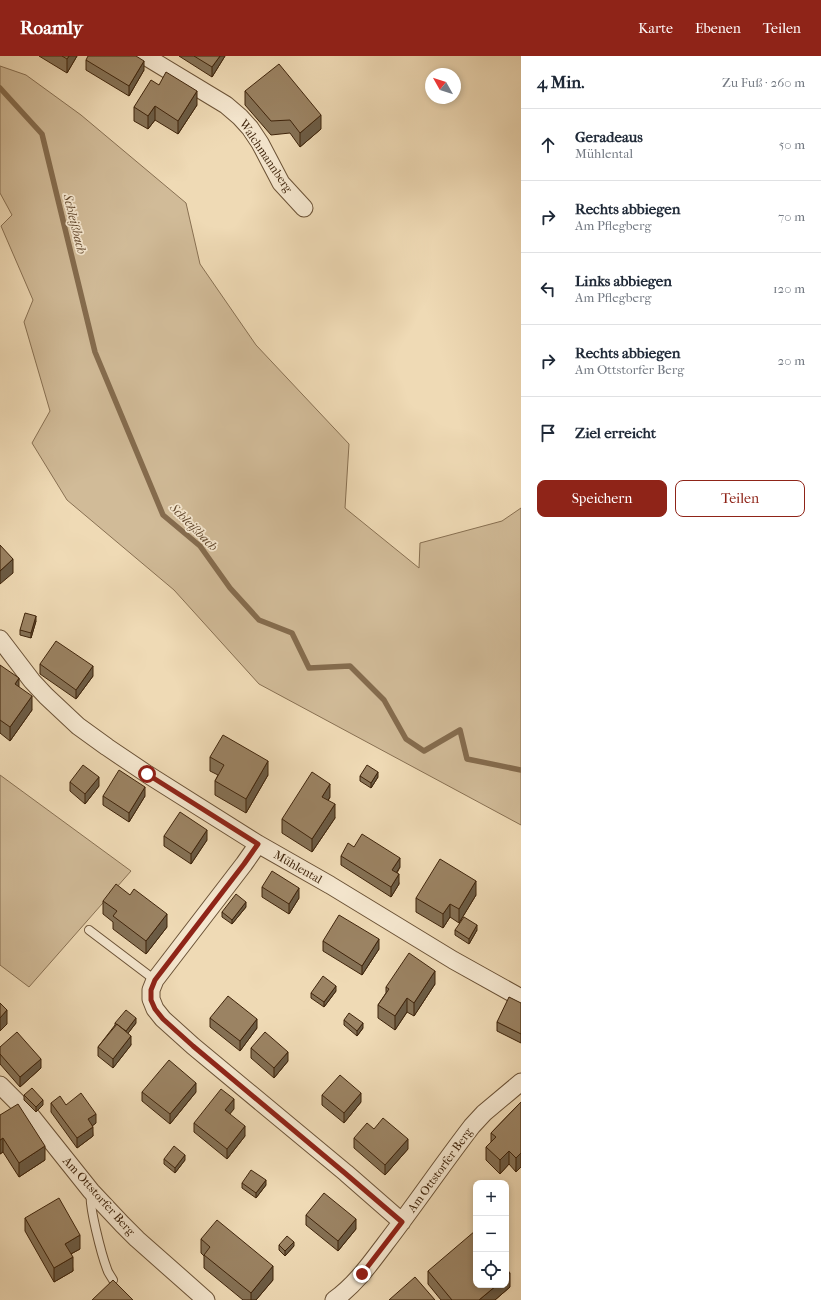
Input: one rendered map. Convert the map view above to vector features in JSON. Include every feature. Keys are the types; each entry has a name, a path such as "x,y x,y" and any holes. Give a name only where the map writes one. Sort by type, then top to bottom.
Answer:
{"street":[{"name":"Walchmannberg","path":"145,56 226,105 240,117 250,128 260,143 281,183 304,208"},
{"name":"Mühlental","path":"0,639 41,691 78,726 147,774 258,844 330,885 453,960 521,998"},
{"path":"258,844 155,980 151,990 151,1000 155,1009 163,1019 193,1046 402,1222"},
{"name":"Am Ottstorfer Berg","path":"334,1300 343,1294 362,1274 472,1126 484,1113 521,1082"},
{"name":"Am Ottstorfer Berg","path":"0,1085 32,1117 91,1191 138,1239 206,1300"}],"lane":[{"path":"89,930 155,980"},
{"path":"91,1191 90,1203 104,1260 113,1280"}],"shaded area":[{"path":"0,66 26,75 81,115 186,203 200,264 256,345 349,444 345,508 419,568 420,543 502,521 521,508 521,825 259,684 174,590 67,500 32,443 50,411 24,322 33,300 1,226 12,215 0,193"},
{"path":"0,775 131,871 29,987 0,965"}],"building":[{"path":"62,56 69,56 67,59"},
{"path":"88,56 136,56 144,61 129,86 86,60"},
{"path":"194,56 220,56 212,67"},
{"path":"279,64 321,115 300,133 290,120 271,121 245,91"},
{"path":"166,72 197,91 178,121 155,106 148,116 134,107 151,80 159,85"},
{"path":"0,545 13,559 0,571"},
{"path":"25,613 36,616 31,633 20,630"},
{"path":"56,641 93,666 76,690 40,664"},
{"path":"0,665 19,678 15,684 32,696 10,727 0,720"},
{"path":"223,735 268,761 246,799 215,781 224,765 210,757"},
{"path":"83,765 99,777 85,794 70,782"},
{"path":"367,765 378,772 371,783 360,776"},
{"path":"119,770 145,787 129,813 103,796"},
{"path":"312,772 330,784 322,797 335,804 312,839 282,819"},
{"path":"180,812 207,830 191,854 164,836"},
{"path":"362,834 400,858 392,870 399,874 391,887 341,856 348,843 354,847"},
{"path":"440,859 476,881 459,909 450,904 443,914 416,898"},
{"path":"272,871 299,888 289,904 262,887"},
{"path":"116,884 130,895 134,889 167,914 146,941 113,916 117,911 103,901"},
{"path":"236,894 246,902 232,920 222,912"},
{"path":"339,915 379,939 362,966 323,941"},
{"path":"464,917 477,925 469,939 455,930"},
{"path":"409,953 435,971 414,1003 407,998 395,1016 378,1005 389,989 386,987"},
{"path":"323,976 336,986 324,1002 311,993"},
{"path":"228,996 257,1019 240,1041 210,1018"},
{"path":"509,997 521,1003 521,1034 497,1022"},
{"path":"0,1003 7,1010 0,1018"},
{"path":"126,1010 136,1018 126,1031 115,1023"},
{"path":"349,1013 363,1023 357,1031 344,1020"},
{"path":"117,1024 131,1036 113,1059 98,1047"},
{"path":"17,1032 41,1059 20,1077 0,1054 0,1047"},
{"path":"265,1032 288,1052 274,1068 251,1048"},
{"path":"169,1060 196,1083 170,1114 142,1092"},
{"path":"340,1075 361,1093 344,1113 322,1095"},
{"path":"32,1088 43,1100 36,1107 24,1095"},
{"path":"221,1089 234,1099 225,1110 245,1126 227,1149 194,1123"},
{"path":"81,1093 96,1114 88,1119 93,1127 77,1138 51,1103 60,1096 66,1105"},
{"path":"521,1102 521,1153 516,1158 509,1151 500,1160 486,1147 496,1137 491,1133"},
{"path":"18,1104 45,1146 19,1163 3,1138 0,1140 0,1115"},
{"path":"383,1118 408,1139 385,1165 354,1138 367,1123 374,1129"},
{"path":"174,1146 185,1155 175,1168 164,1159"},
{"path":"251,1170 266,1180 256,1193 242,1183"},
{"path":"324,1193 356,1219 338,1241 306,1215"},
{"path":"59,1198 80,1235 65,1244 73,1257 54,1268 25,1218"},
{"path":"217,1220 273,1266 251,1293 204,1255 210,1247 201,1239"},
{"path":"473,1233 473,1288 493,1288 479,1300 452,1300 428,1271"},
{"path":"287,1236 294,1242 285,1251 279,1245"},
{"path":"415,1277 435,1300 389,1300"},
{"path":"113,1280 133,1300 92,1300"}],"waterway":[{"name":"Schleißbach","path":"0,88 42,134 95,352 163,515 200,546 230,588 259,620 292,633 309,668 350,666 384,700 406,739 424,751 460,730 467,759 521,770"}],"route":[{"path":"147,774 258,844 168,965 155,980 151,990 151,1000 155,1009 163,1019 193,1046 402,1222 362,1274"}]}
